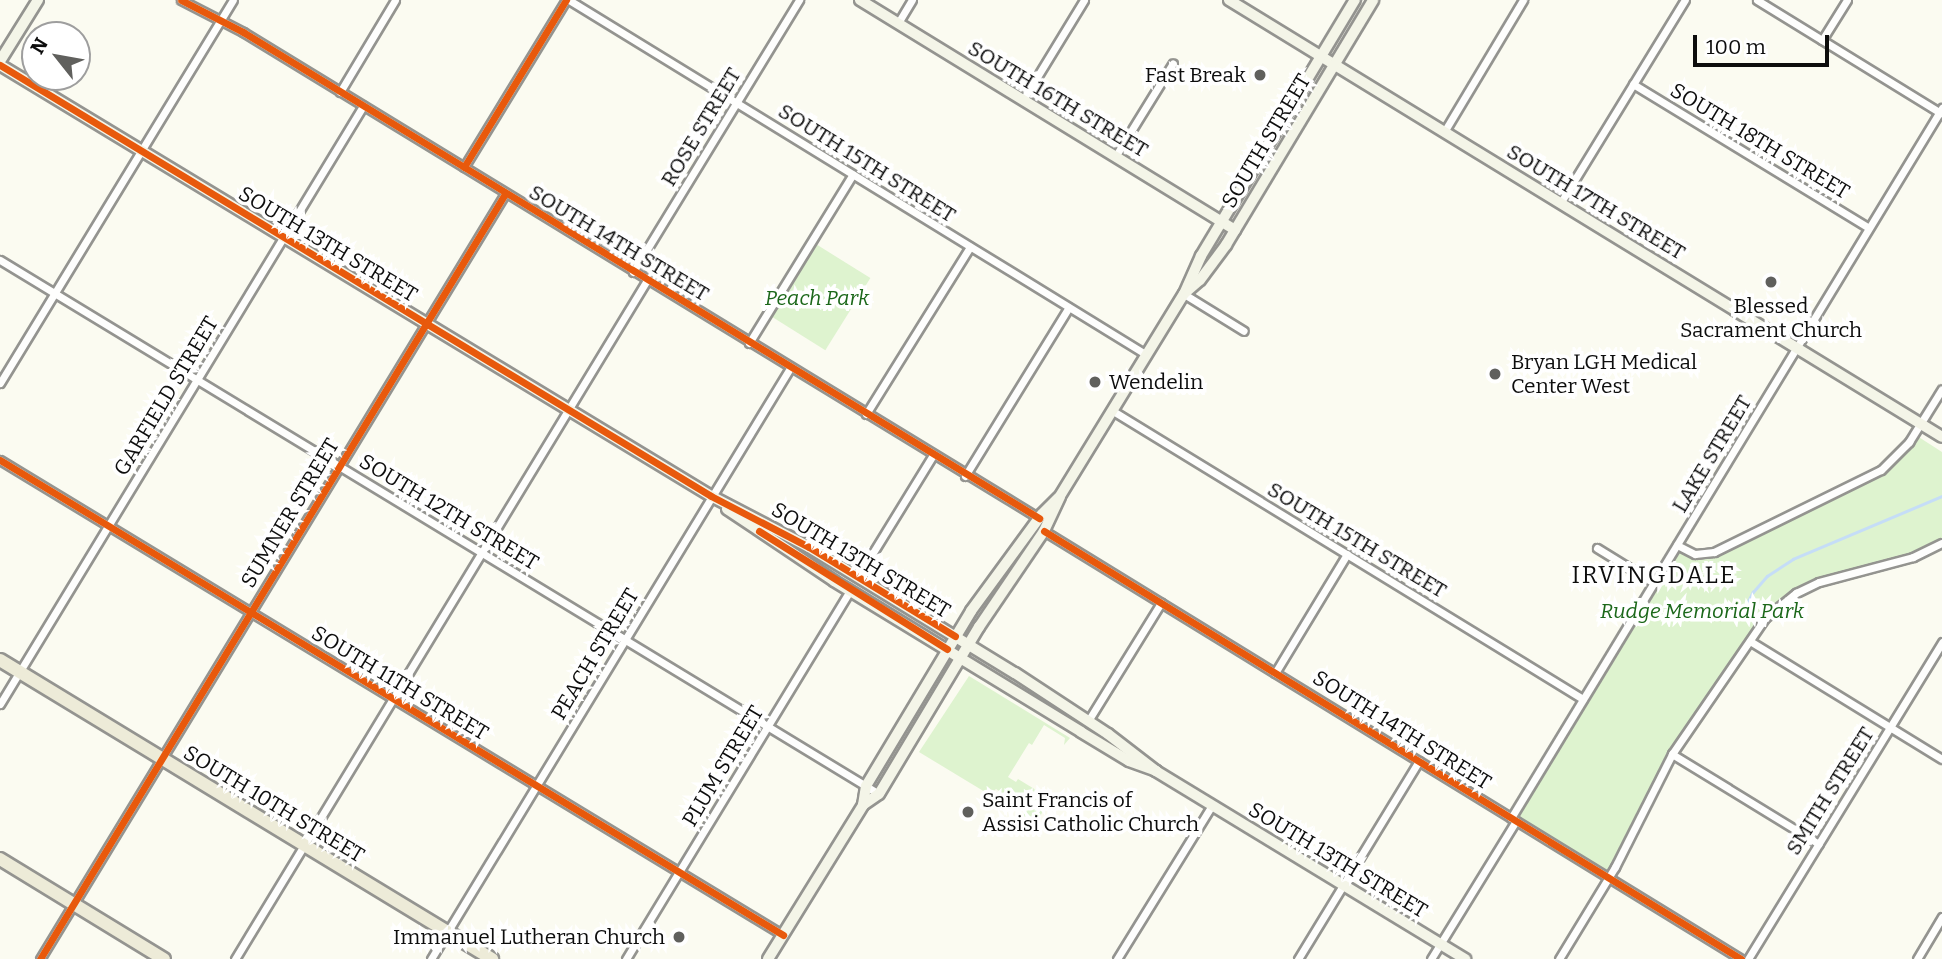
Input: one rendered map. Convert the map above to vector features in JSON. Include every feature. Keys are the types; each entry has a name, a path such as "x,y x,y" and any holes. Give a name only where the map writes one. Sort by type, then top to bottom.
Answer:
{"main road":[{"path":"0,63 38,0"},
{"name":"SOUTH 16TH STREET","path":"860,0 1235,230"},
{"name":"SOUTH 17TH STREET","path":"1229,0 1942,437"},
{"name":"SOUTH STREET","path":"1184,294 1190,275 1221,221 1355,0"},
{"name":"SOUTH STREET","path":"768,959 863,806 879,794 968,644 1044,531 1060,496 1184,294 1213,263 1235,230 1373,0"},
{"name":"SOUTH 13TH STREET","path":"0,63 711,496 809,547 955,636 1088,721 1156,771 1465,959"},
{"name":"SOUTH 13TH STREET","path":"711,496 735,516 850,590 1129,761 1156,771"},
{"name":"SOUTH STREET","path":"863,806 866,786 955,636 1038,518 1060,496"},
{"name":"SOUTH 10TH STREET","path":"0,660 492,959"},
{"path":"0,859 164,959"}],"street":[{"name":"SOUTH 14TH STREET","path":"181,0 340,92 965,476 1038,518"},
{"path":"0,383 233,0"},
{"path":"340,92 395,0"},
{"path":"464,167 568,0"},
{"name":"SOUTH 15TH STREET","path":"568,0 1147,355"},
{"name":"ROSE STREET","path":"633,272 799,0"},
{"path":"898,23 912,0"},
{"path":"1023,100 1084,0"},
{"path":"1444,132 1524,0"},
{"path":"1561,202 1685,0"},
{"path":"1757,0 1941,111"},
{"path":"1822,40 1847,0"},
{"path":"1115,157 1173,63"},
{"name":"SOUTH 18TH STREET","path":"1633,84 1869,228"},
{"name":"GARFIELD STREET","path":"0,704 363,106"},
{"name":"LAKE STREET","path":"1431,959 1583,699 1941,111"},
{"path":"749,343 853,174"},
{"name":"SUMNER STREET","path":"40,959 505,194"},
{"path":"866,414 970,247"},
{"name":"SOUTH 12TH STREET","path":"0,260 879,794"},
{"path":"235,959 647,281"},
{"path":"1184,294 1244,331"},
{"path":"965,476 1069,307"},
{"name":"PEACH STREET","path":"430,959 790,368"},
{"path":"1677,545 1695,554 1714,552 1868,476 1894,458 1921,424 1942,389"},
{"name":"SOUTH 15TH STREET","path":"1113,411 1583,699"},
{"path":"858,577 933,455"},
{"name":"SOUTH 11TH STREET","path":"0,460 783,935"},
{"name":"SOUTH 14TH STREET","path":"1044,531 1741,959"},
{"path":"1559,959 1609,878 1672,754 1765,618 1796,593 1819,582 1913,557 1942,543"},
{"path":"1597,548 1654,583"},
{"path":"1275,673 1347,554"},
{"name":"PLUM STREET","path":"626,959 850,590"},
{"path":"1088,721 1161,603"},
{"path":"1750,641 1942,759"},
{"name":"SMITH STREET","path":"1748,959 1942,642"},
{"path":"1672,754 1819,844"},
{"path":"1298,959 1419,761"},
{"path":"1118,959 1212,805"},
{"path":"1917,959 1942,917"}],"green space":[{"name":"Peach Park","path":"811,241 870,278 825,350 766,313"},
{"name":"Rudge Memorial Park","path":"1914,434 1942,452 1942,543 1819,582 1779,604 1689,727 1609,878 1511,818 1677,545 1704,555 1881,470"},
{"path":"969,676 1070,738 1064,745 1065,738 1044,725 1008,777 1016,782 1018,779 1041,793 1042,798 1044,795 1051,797 1038,820 1023,816 1027,809 996,789 990,795 919,752"}],"waterway":[{"path":"1740,617 1753,592 1767,576 1793,559 1942,496"}],"cycle path":[{"path":"181,0 243,32 1039,518"},
{"path":"464,167 566,0"},
{"path":"0,65 711,496 809,547 955,636"},
{"path":"40,959 505,194"},
{"path":"0,460 783,935"},
{"path":"759,531 947,649"},
{"path":"1044,531 1741,959"}],"place":[{"name":"Fast Break","path":"1260,75"},
{"name":"Blessed Sacrament Church","path":"1771,282"},
{"name":"Bryan LGH Medical Center West","path":"1495,374"},
{"name":"Wendelin","path":"1095,382"},
{"name":"Saint Francis of Assisi Catholic Church","path":"968,812"},
{"name":"Immanuel Lutheran Church","path":"679,937"}],"district":[{"name":"IRVINGDALE","path":"1654,576"}]}
